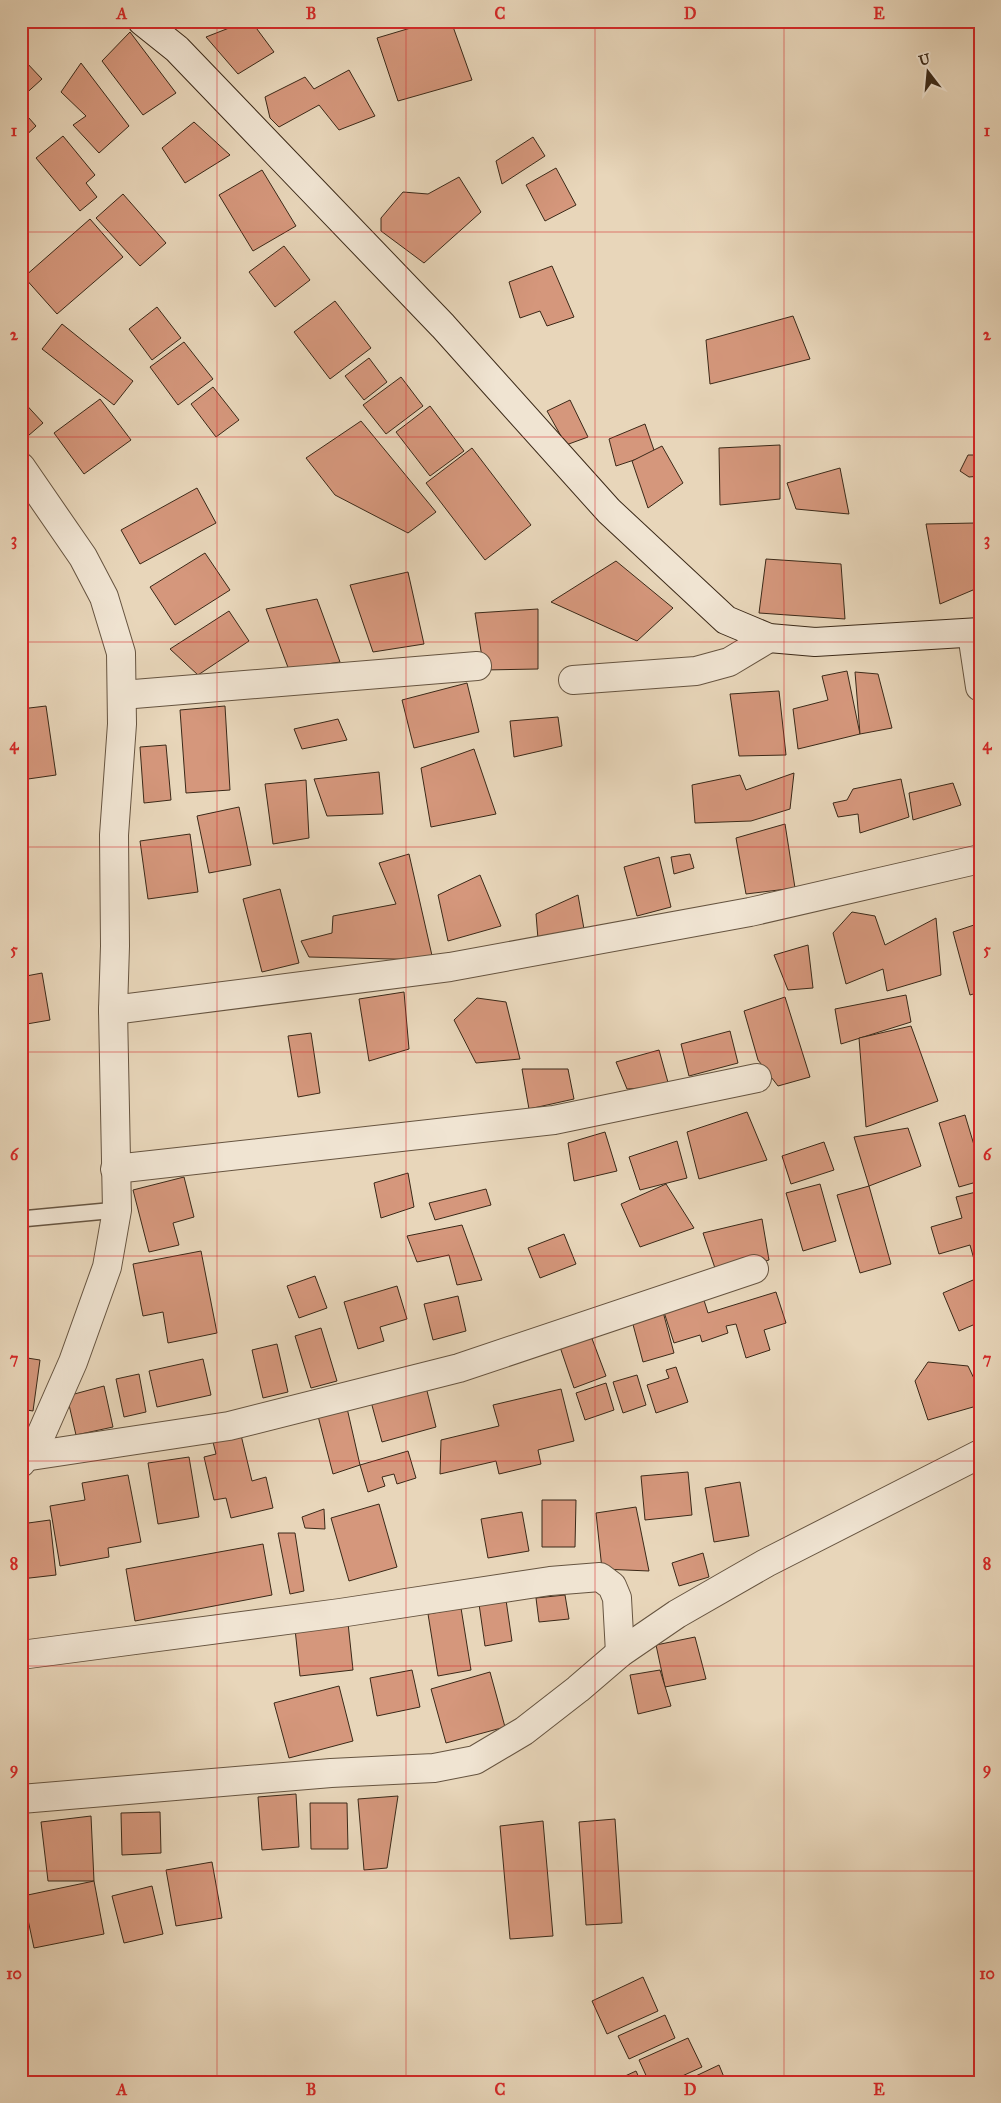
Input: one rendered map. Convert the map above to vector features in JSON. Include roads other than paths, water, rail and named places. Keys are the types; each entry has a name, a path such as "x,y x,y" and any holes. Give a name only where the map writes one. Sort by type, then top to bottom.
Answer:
{"street":[{"path":"142,21 177,49 436,319 609,511 726,620 770,638 815,642 976,633 980,687"},
{"path":"21,467 83,556 104,597 121,653 122,695 122,724 114,836 115,946 112,1010 117,1210 107,1268 73,1362 27,1449"},
{"path":"573,680 696,672 729,662 770,638"},
{"path":"122,695 478,666"},
{"path":"112,1010 450,967 750,912 980,859"},
{"path":"115,1169 554,1120 757,1078"},
{"path":"27,1449 229,1426 449,1370 754,1269"},
{"path":"21,1799 331,1774 434,1768 475,1760 524,1731 620,1653 677,1614 766,1563 980,1454"},
{"path":"21,1655 340,1613 550,1581 600,1577 612,1586 617,1598 620,1653"}],"lane":[{"path":"21,1219 117,1210"}]}
